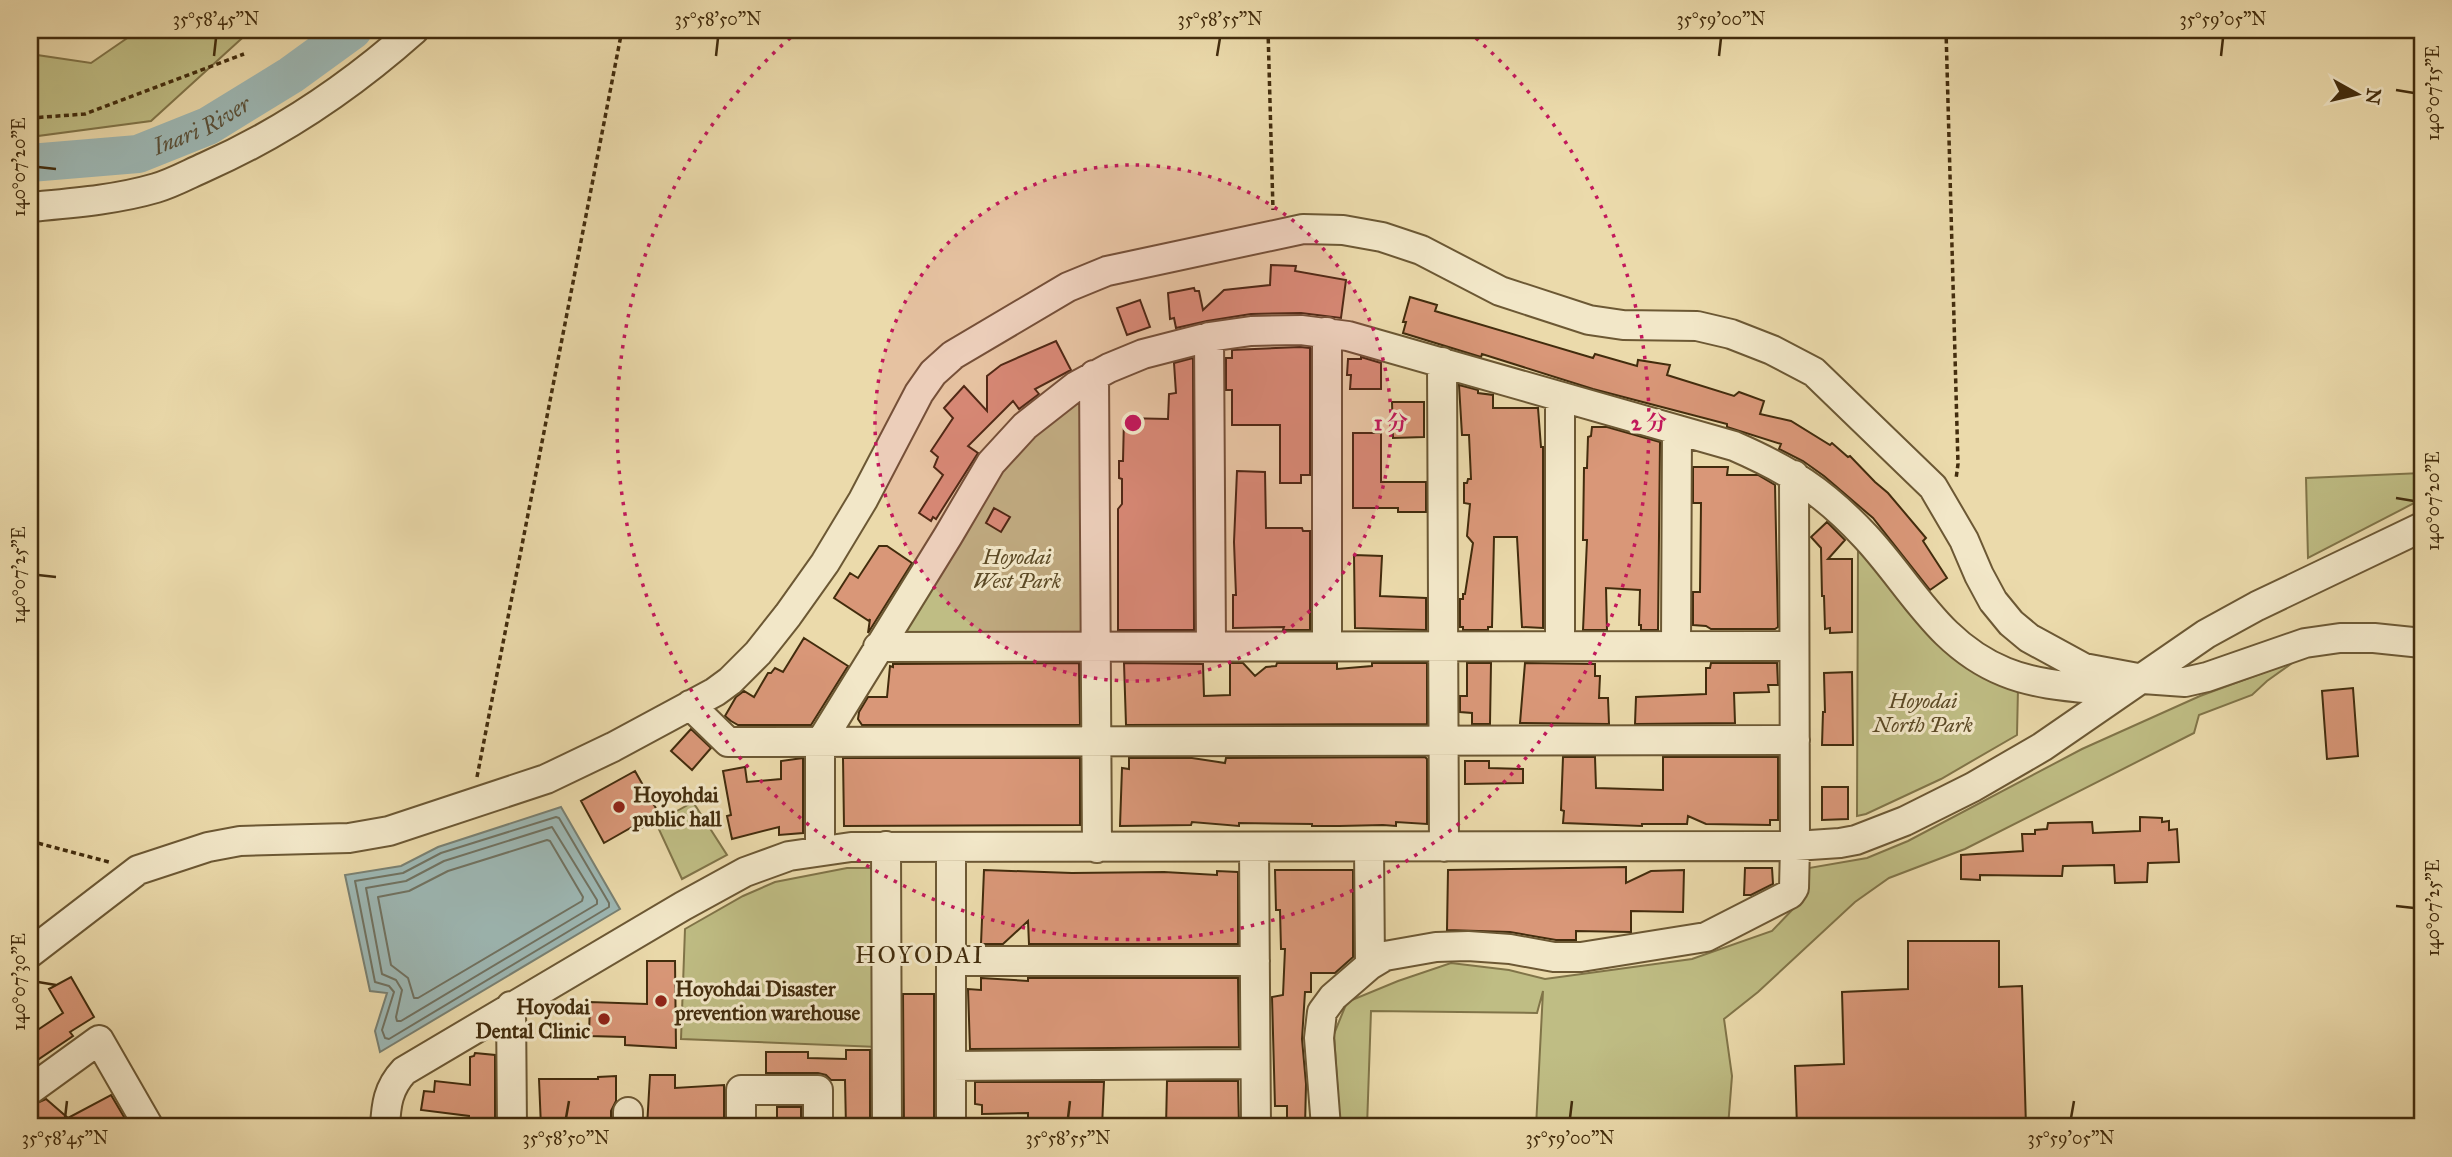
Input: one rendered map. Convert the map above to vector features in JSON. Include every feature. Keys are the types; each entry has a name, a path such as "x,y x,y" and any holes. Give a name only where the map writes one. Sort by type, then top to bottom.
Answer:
{"street":[{"path":"30,207 91,202 158,188 221,160 277,132 326,100 414,30"},
{"path":"30,953 138,870 208,846 240,841 349,838 389,831 546,779 613,747 715,692 758,653 825,563 863,500 919,393 933,373 953,355 1068,288 1107,271 1303,229 1343,230 1382,237 1421,250 1500,291 1589,320 1623,325 1697,326 1731,334 1772,350 1814,372 1933,487 1964,541 1988,592 2011,623 2029,638 2084,668 2133,686"},
{"path":"820,850 820,743 948,537 990,463 1025,426 1062,396 1094,375 1143,354 1209,337 1251,331 1327,332 1348,336 1734,446 1777,465 1827,499 1867,538 1916,602 1962,648 2005,672 2032,680 2133,686 2185,682 2305,643 2340,638 2374,638 2422,643"},
{"path":"1327,332 1327,646"},
{"path":"1209,337 1211,646"},
{"path":"1442,362 1444,847"},
{"path":"1094,375 1097,848"},
{"path":"1560,397 1560,646"},
{"path":"1676,646 1677,430"},
{"path":"1326,1127 1319,1038 1322,1012 1333,997 1370,965 1385,956 1436,947 1468,946 1510,949 1554,957 1581,957 1706,937 1790,894 1794,888 1795,846 1794,475"},
{"path":"385,1127 390,1091 404,1071 511,1006 745,872 789,856 820,850 886,846 1795,846 1856,840 1905,821 1973,787 2042,747 2206,634 2422,527"},
{"path":"878,646 1794,646"},
{"path":"690,705 729,742 1795,740"},
{"path":"886,846 887,1127"},
{"path":"951,847 951,1127"},
{"path":"1254,847 1255,1127"},
{"path":"1369,847 1370,965"},
{"path":"951,961 1255,961"},
{"path":"511,1006 512,1127"},
{"path":"30,1090 99,1040 149,1127"},
{"path":"951,1066 1255,1064"},
{"path":"741,1127 741,1090 818,1090 818,1127"}],"path":[{"path":"472,803 622,30"},
{"path":"1268,30 1273,235"},
{"path":"1946,30 1958,464"},
{"path":"30,118 85,114 244,54"},
{"path":"30,841 138,870"}],"green space":[{"path":"139,30 251,30 151,121 30,137 30,54 91,63"},
{"name":"Hoyodai West Park","path":"1076,397 1085,404 1086,629 1078,638 907,637 901,627 999,468"},
{"path":"2422,473 2422,499 2308,558 2306,478"},
{"name":"Hoyodai North Park","path":"1858,546 1907,611 1928,632 2018,688 2017,735 1941,779 1857,816"},
{"path":"2295,661 2252,695 2199,715 2194,733 1965,849 1889,878 1855,902 1758,992 1724,1019 1732,1076 1728,1127 1536,1127 1543,991 1537,1013 1371,1011 1367,1127 1340,1127 1334,1034 1347,1002 1451,963 1509,970 1545,979 1692,959 1772,931 1794,908 1803,869 1867,858 1908,841 2082,749 2200,696"},
{"path":"693,802 727,855 682,879 656,823"},
{"path":"847,868 878,868 878,1047 681,1039 685,929 743,896 775,882"}],"water":[{"path":"561,807 620,909 380,1052 375,1031 387,993 370,991 345,875 401,866 438,847"}],"building":[{"path":"1271,265 1296,266 1295,271 1346,280 1341,318 1301,313 1251,314 1176,328 1174,318 1170,319 1168,293 1194,288 1199,291 1203,310 1224,290 1270,285"},
{"path":"1410,297 1437,305 1435,311 1593,358 1595,354 1637,366 1638,360 1670,365 1667,375 1734,396 1739,392 1764,401 1760,414 1791,421 1850,456 1888,493 1926,538 1923,541 1947,578 1930,590 1873,518 1824,476 1779,449 1781,444 1727,427 1727,424 1593,389 1482,354 1481,357 1403,333"},
{"path":"1140,300 1150,327 1127,335 1117,308"},
{"path":"1056,341 1071,370 1035,389 1039,394 1019,409 1013,401 968,446 978,453 936,519 933,517 931,521 919,513 943,475 934,467 938,457 931,451 953,418 944,408 964,386 987,411 987,376 1001,365"},
{"path":"1310,348 1310,475 1301,475 1301,483 1280,483 1280,425 1232,425 1232,390 1226,390 1226,358 1232,358 1232,350"},
{"path":"1361,357 1381,363 1381,389 1350,389 1348,359"},
{"path":"1193,358 1194,630 1118,630 1118,509 1122,504 1119,461 1123,461 1124,418 1168,419 1169,394 1176,393 1174,363"},
{"path":"1459,385 1478,390 1478,393 1493,395 1493,408 1538,408 1543,447 1543,628 1522,627 1517,537 1494,537 1492,627 1488,627 1488,630 1463,630 1463,627 1460,627 1460,599 1463,599 1465,594 1473,543 1467,536 1470,504 1464,503 1464,483 1471,479 1469,435 1462,435"},
{"path":"1392,402 1424,402 1424,437 1393,438"},
{"path":"1592,427 1607,427 1660,442 1658,630 1641,630 1640,590 1606,588 1607,630 1583,630 1587,540 1583,540 1584,468 1587,468 1588,437 1591,436"},
{"path":"1353,433 1381,433 1381,482 1426,482 1426,512 1398,512 1398,508 1353,508"},
{"path":"1693,467 1728,467 1727,475 1758,475 1775,485 1778,627 1775,629 1711,629 1693,625 1693,592 1700,592 1701,503 1693,503"},
{"path":"1237,471 1265,472 1266,528 1302,528 1303,531 1310,531 1310,630 1283,630 1284,627 1233,628 1233,595 1236,595 1234,542"},
{"path":"994,508 1010,517 1001,532 986,523"},
{"path":"1827,522 1845,540 1828,559 1852,559 1852,632 1830,633 1830,628 1825,629 1821,548 1811,537"},
{"path":"879,546 887,546 912,563 868,633 870,619 869,621 834,598 850,573 858,578"},
{"path":"1354,555 1382,556 1380,596 1426,598 1426,630 1355,628"},
{"path":"804,638 848,666 811,725 738,725 725,716 736,697 744,691 754,697 768,673 775,668 783,672"},
{"path":"1079,663 1080,725 862,725 858,719 868,697 887,697 890,666 893,667 893,664"},
{"path":"1124,663 1203,664 1204,696 1230,695 1230,663 1243,663 1255,676 1266,667 1276,666 1277,663 1337,663 1337,669 1372,666 1372,663 1427,663 1427,724 1126,725"},
{"path":"1467,663 1491,663 1490,724 1472,724 1472,713 1460,712 1460,696 1467,696"},
{"path":"1525,663 1595,664 1595,676 1600,676 1599,698 1608,698 1609,724 1520,723"},
{"path":"1711,663 1777,663 1778,685 1768,685 1769,692 1734,693 1735,723 1635,724 1636,697 1706,694 1706,668 1710,668"},
{"path":"1852,672 1853,745 1822,745 1824,673"},
{"path":"2353,688 2358,756 2327,759 2322,691"},
{"path":"691,729 711,748 692,770 671,751"},
{"path":"1425,757 1427,824 1396,822 1396,826 1312,826 1239,823 1239,826 1192,822 1191,825 1120,826 1122,768 1129,769 1129,758 1192,758 1225,763 1226,758"},
{"path":"1563,757 1595,757 1596,788 1663,790 1663,757 1778,757 1778,820 1770,820 1770,825 1706,824 1688,816 1687,824 1642,826 1563,823"},
{"path":"803,758 803,833 779,835 779,827 732,839 727,816 731,815 723,771 745,767 747,782 781,779 781,761"},
{"path":"843,758 1080,758 1080,825 844,826"},
{"path":"1465,761 1489,761 1489,768 1523,769 1523,783 1465,784"},
{"name":"Hoyohdai public hall","path":"635,771 658,812 648,818 650,823 636,831 634,826 604,843 581,801"},
{"path":"1822,787 1848,787 1848,819 1822,820"},
{"path":"2140,817 2162,818 2162,822 2169,821 2169,830 2177,829 2179,862 2148,863 2147,882 2115,883 2114,865 2063,866 2062,876 1980,875 1980,880 1961,879 1961,855 2023,851 2022,834 2035,834 2035,830 2047,829 2048,823 2092,822 2093,833 2140,831"},
{"path":"1626,867 1626,883 1651,871 1684,870 1683,912 1631,911 1631,932 1576,931 1576,940 1556,940 1510,932 1447,930 1448,870"},
{"path":"1745,868 1772,868 1773,884 1751,895 1744,895"},
{"path":"984,870 1217,875 1217,871 1238,872 1238,944 1029,944 1028,921 1003,944 981,944"},
{"path":"1275,870 1353,870 1353,957 1335,973 1311,973 1311,992 1305,992 1302,1039 1306,1084 1305,1127 1287,1127 1287,1106 1275,1106 1272,997 1283,995 1285,949 1281,949 1280,910 1276,910"},
{"path":"1908,941 1999,941 1999,987 2022,986 2026,1127 1797,1127 1795,1066 1844,1064 1842,992 1908,989"},
{"path":"647,961 675,961 676,1048 625,1045 625,1037 589,1036 590,1002 647,1004"},
{"path":"71,977 94,1017 70,1032 73,1036 30,1065 30,1035 63,1013 49,989"},
{"path":"981,978 1028,981 1028,978 1238,978 1239,1047 970,1049 968,989 981,990"},
{"path":"903,994 934,994 934,1127 904,1127"},
{"path":"846,1050 870,1050 870,1127 846,1127 845,1080 831,1080 818,1073 766,1073 766,1052 808,1052 808,1058 846,1059"},
{"path":"475,1053 495,1055 495,1127 469,1127 469,1116 421,1110 424,1091 434,1092 435,1081 470,1085 470,1057"},
{"path":"650,1075 675,1075 675,1088 724,1085 724,1119 716,1119 716,1127 647,1127"},
{"path":"616,1076 616,1101 611,1111 611,1127 541,1127 539,1079 598,1079"},
{"path":"1167,1081 1238,1081 1239,1127 1166,1127"},
{"path":"975,1082 1104,1082 1102,1127 1028,1127 1028,1113 982,1114 982,1105 975,1104"},
{"path":"111,1095 130,1127 30,1127 30,1106 46,1099 68,1118"},
{"path":"777,1107 801,1107 801,1127 777,1127"}],"waterway":[{"name":"Inari River","path":"30,163 138,154 208,126 291,75 353,30"}],"place":[{"name":"Hoyohdai public hall","path":"619,807"},
{"name":"Hoyohdai Disaster prevention warehouse","path":"661,1001"},
{"name":"Hoyodai Dental Clinic","path":"604,1019"}],"district":[{"name":"HOYODAI","path":"920,955"}]}
